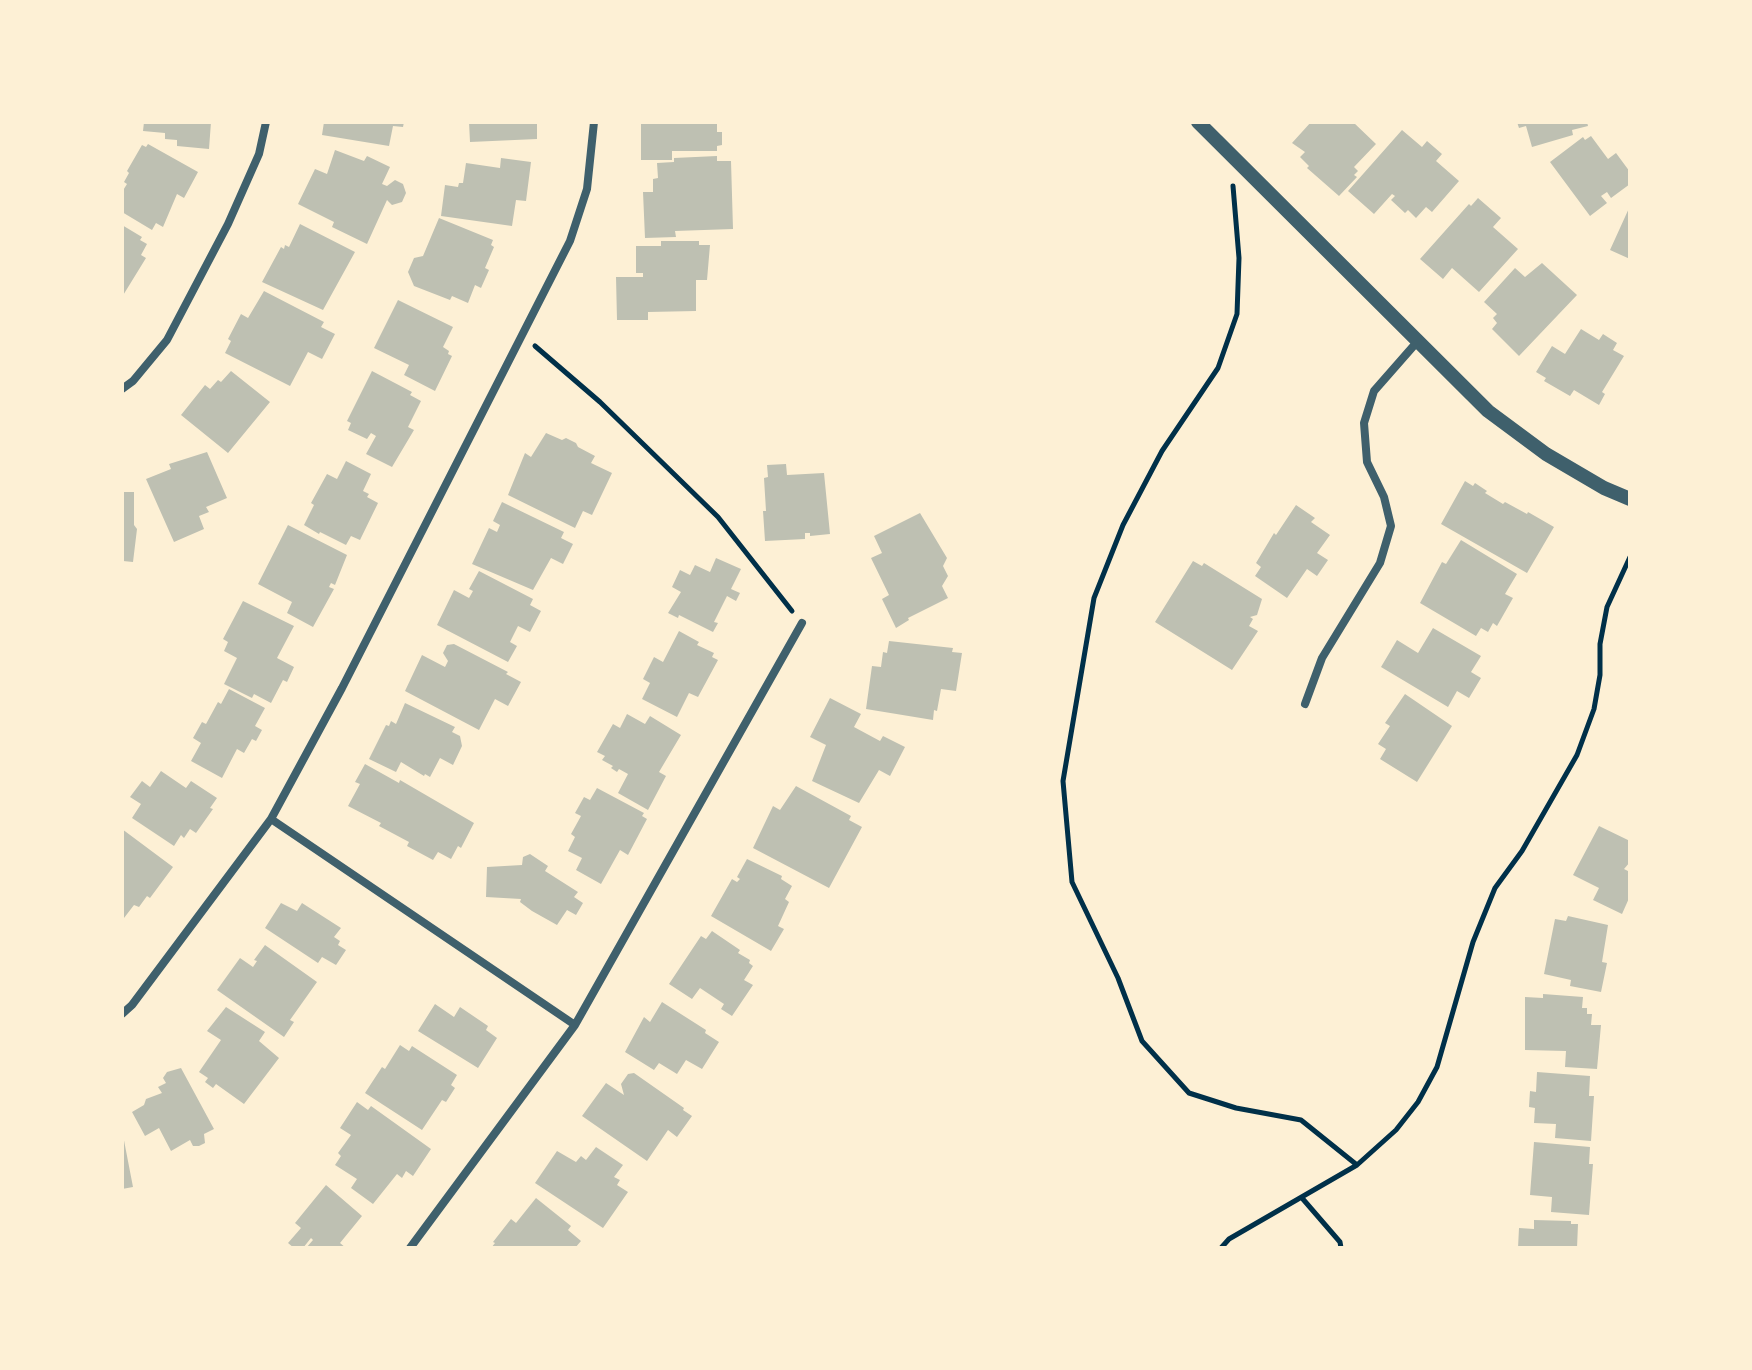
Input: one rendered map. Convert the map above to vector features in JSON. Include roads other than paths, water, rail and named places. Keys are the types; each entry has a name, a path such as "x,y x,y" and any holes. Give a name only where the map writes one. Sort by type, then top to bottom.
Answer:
{"street":[{"path":"122,389 133,381 167,340 234,210 259,154 266,122"},
{"path":"122,1014 132,1005 271,819 342,688 570,241 587,189 594,122"},
{"path":"1198,122 1488,411 1546,454 1604,488 1630,499"},
{"path":"1305,704 1322,658 1380,563 1391,526 1384,497 1367,462 1364,423 1374,391 1417,342"},
{"path":"410,1248 575,1025 802,623"},
{"path":"271,819 575,1025"}]}
